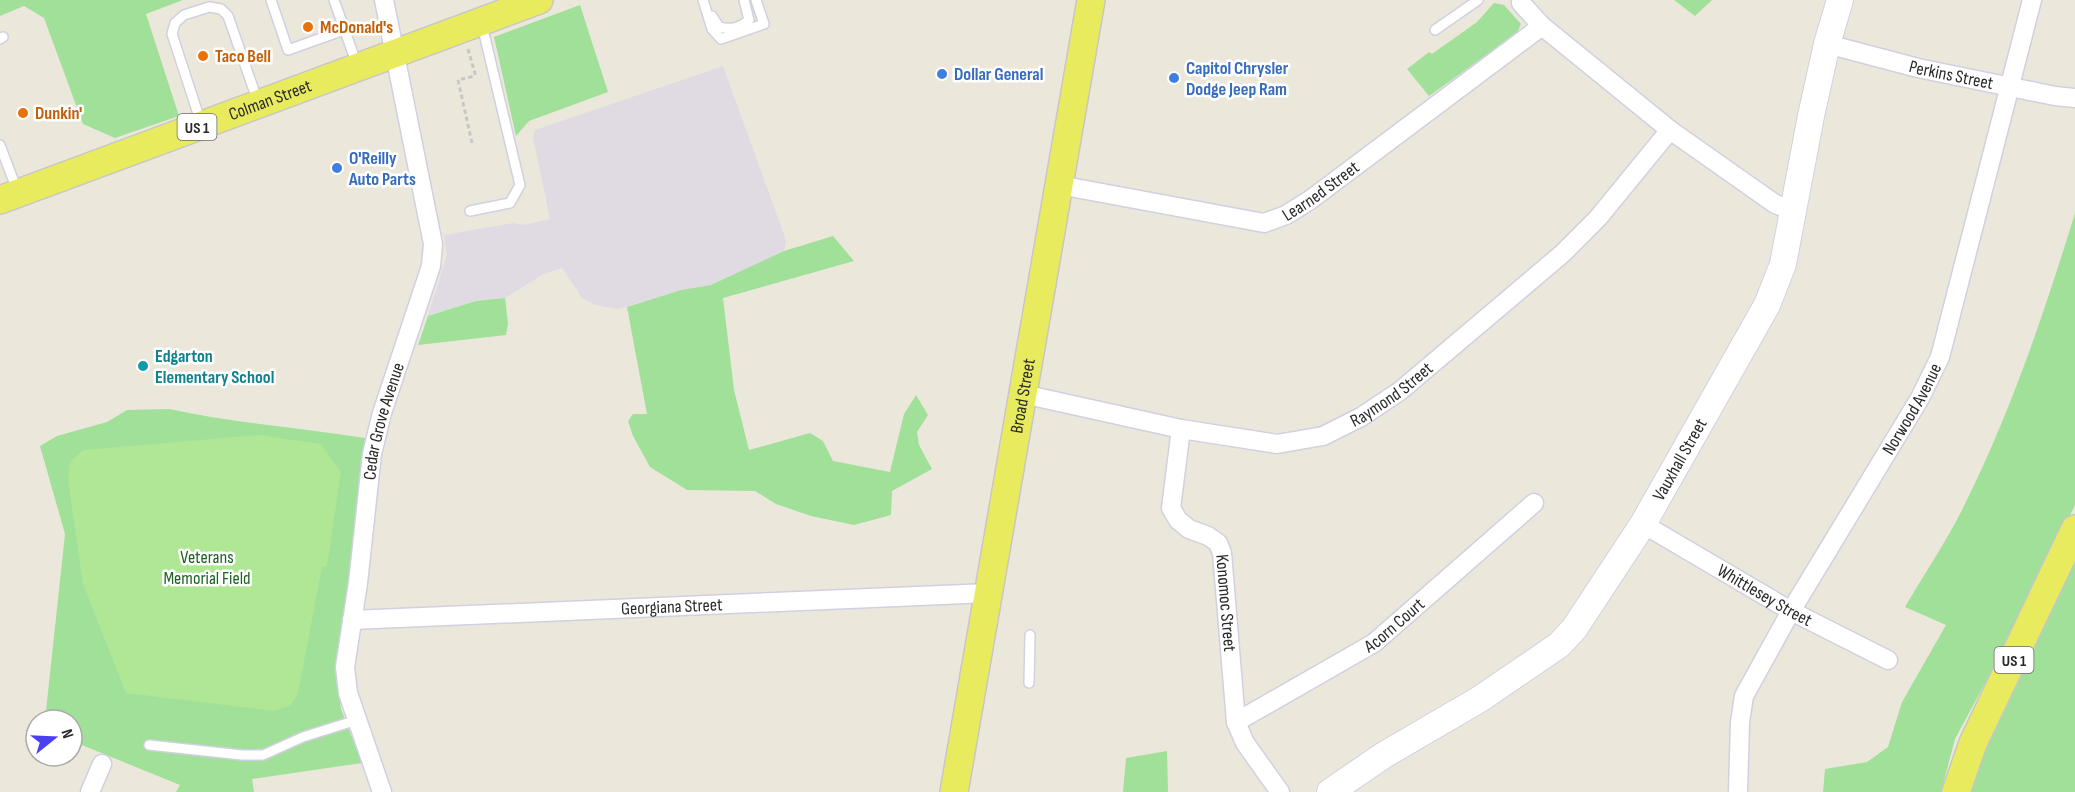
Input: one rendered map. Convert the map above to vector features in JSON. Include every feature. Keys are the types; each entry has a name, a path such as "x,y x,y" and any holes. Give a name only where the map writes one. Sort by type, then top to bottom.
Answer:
{"main road":[{"name":"Broad Street","path":"954,792 1090,0"},
{"name":"Colman Street","path":"9,197 358,68 524,3"},
{"name":"US 1","path":"1956,792 1973,743 2075,529"}],"street":[{"name":"Cedar Grove Avenue","path":"382,792 348,693 345,667 358,583 372,454 382,413 431,266 433,244 384,0"},
{"name":"Vauxhall Street","path":"1330,792 1384,755 1480,699 1559,645 1574,629 1643,524 1767,305 1783,264 1811,116 1827,44 1840,0"},
{"name":"Norwood Avenue","path":"1737,792 1740,722 1744,696 1791,611 1920,398 1940,357 2032,0"},
{"path":"1521,3 1542,26 1670,130 1775,204 1794,211"},
{"name":"Learned Street","path":"1059,185 1264,223 1286,215 1310,200 1542,26"},
{"name":"Perkins Street","path":"1827,44 1918,68 2075,98"},
{"name":"Raymond Street","path":"1023,394 1182,429 1277,444 1323,436 1361,417 1400,391 1563,254 1598,218 1670,130"},
{"name":"Konomoc Street","path":"1182,429 1171,508 1178,520 1189,529 1208,536 1218,543 1222,553 1236,722 1245,743 1280,792"},
{"name":"Acorn Court","path":"1236,722 1374,643 1534,503"},
{"name":"Whittlesey Street","path":"1643,524 1791,611 1888,660"},
{"name":"Georgiana Street","path":"352,620 989,593"},
{"path":"90,792 102,764"}],"lane":[{"path":"271,0 288,50 344,30"},
{"path":"334,0 358,68"},
{"path":"704,3 719,27 728,29 740,27 749,20 744,0"},
{"path":"704,3 712,29 721,39 764,24 756,0"},
{"path":"1435,30 1478,0"},
{"path":"202,126 172,34 175,23 183,15 209,6 221,9 228,16 258,104"},
{"path":"470,211 510,202 520,185 481,21"},
{"path":"0,145 9,197"},
{"path":"1029,682 1030,635"},
{"path":"148,746 263,755 303,737 357,720"}],"path":[{"path":"467,47 476,77 458,80 472,143"},
{"path":"464,107 471,105"}],"shaded area":[{"path":"723,66 786,240 784,251 711,285 681,290 619,309 595,305 582,298 562,268 542,275 505,298 476,301 428,316 447,255 444,235 513,223 523,225 550,219 533,138 535,130"}],"green space":[{"path":"0,0 183,0 146,14 179,116 115,138 83,124 44,18 24,6 0,16"},
{"path":"1674,0 1712,0 1695,16"},
{"path":"1494,3 1504,5 1521,24 1517,33 1429,96 1407,69 1429,52 1432,54 1477,22"},
{"path":"580,5 608,92 529,121 516,136 494,37"},
{"path":"2075,213 2075,505 2018,622 1955,739 1941,792 1823,792 1825,769 1867,762 1888,747 1902,702 1946,625 1905,607 1956,521 1996,436 2038,326"},
{"path":"833,236 854,261 723,298 734,390 749,450 810,433 823,441 833,461 890,472 904,414 916,395 928,415 917,432 919,445 932,469 892,491 891,515 854,525 811,516 776,504 755,491 687,490 650,467 633,436 628,421 633,414 647,414 627,307 681,290 711,285 784,251"},
{"path":"505,298 508,323 506,335 418,345 428,316 476,301"},
{"name":"Veterans Memorial Field","path":"169,409 242,422 365,438 337,674 341,709 362,763 252,779 254,792 176,792 180,785 84,746 84,708 46,708 65,534 40,446 57,436 107,422 127,410"},
{"path":"259,435 321,444 341,472 327,566 322,567 298,693 291,705 274,711 126,693 83,584 68,479 70,462 83,450"},
{"path":"2075,553 2075,792 1971,792 1980,762"},
{"path":"1167,751 1168,792 1123,792 1126,758"}],"place":[{"name":"McDonald's","path":"308,27"},
{"name":"Taco Bell","path":"203,56"},
{"name":"Dollar General","path":"942,74"},
{"name":"Capitol Chrysler Dodge Jeep Ram","path":"1174,78"},
{"name":"Dunkin'","path":"23,113"},
{"name":"O'Reilly Auto Parts","path":"337,168"},
{"name":"Edgarton Elementary School","path":"143,366"}]}
